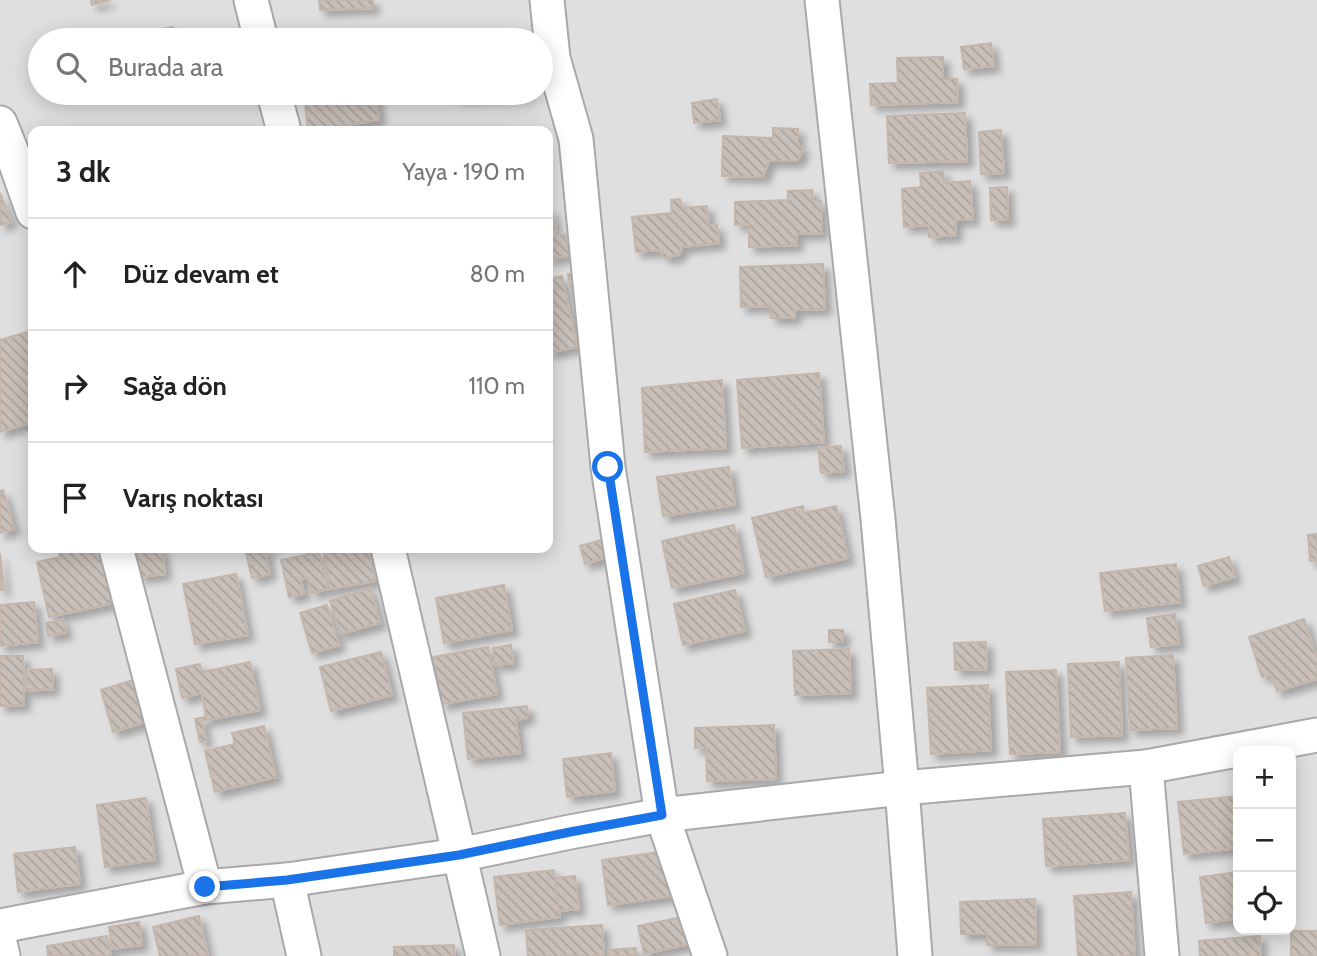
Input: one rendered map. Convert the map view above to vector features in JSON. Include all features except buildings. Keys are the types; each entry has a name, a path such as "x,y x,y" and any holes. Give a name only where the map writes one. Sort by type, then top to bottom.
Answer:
{"street":[{"path":"251,0 258,28"},
{"path":"547,0 550,28"},
{"path":"822,0 878,519 915,956"},
{"path":"553,58 576,139 608,467 662,815 710,956"},
{"path":"277,105 283,126"},
{"path":"4,143 28,200"},
{"path":"117,553 205,887"},
{"path":"389,553 483,956"},
{"path":"0,926 205,887 287,880 459,855 662,815 902,788 1146,767 1317,735"},
{"path":"1146,767 1162,956"},
{"path":"287,880 304,956"},
{"path":"0,943 3,956"}],"shaded area":[{"path":"0,0 1317,0 1317,956 0,956"}],"route":[{"path":"205,887 287,880 459,855 662,815 608,467"}]}
